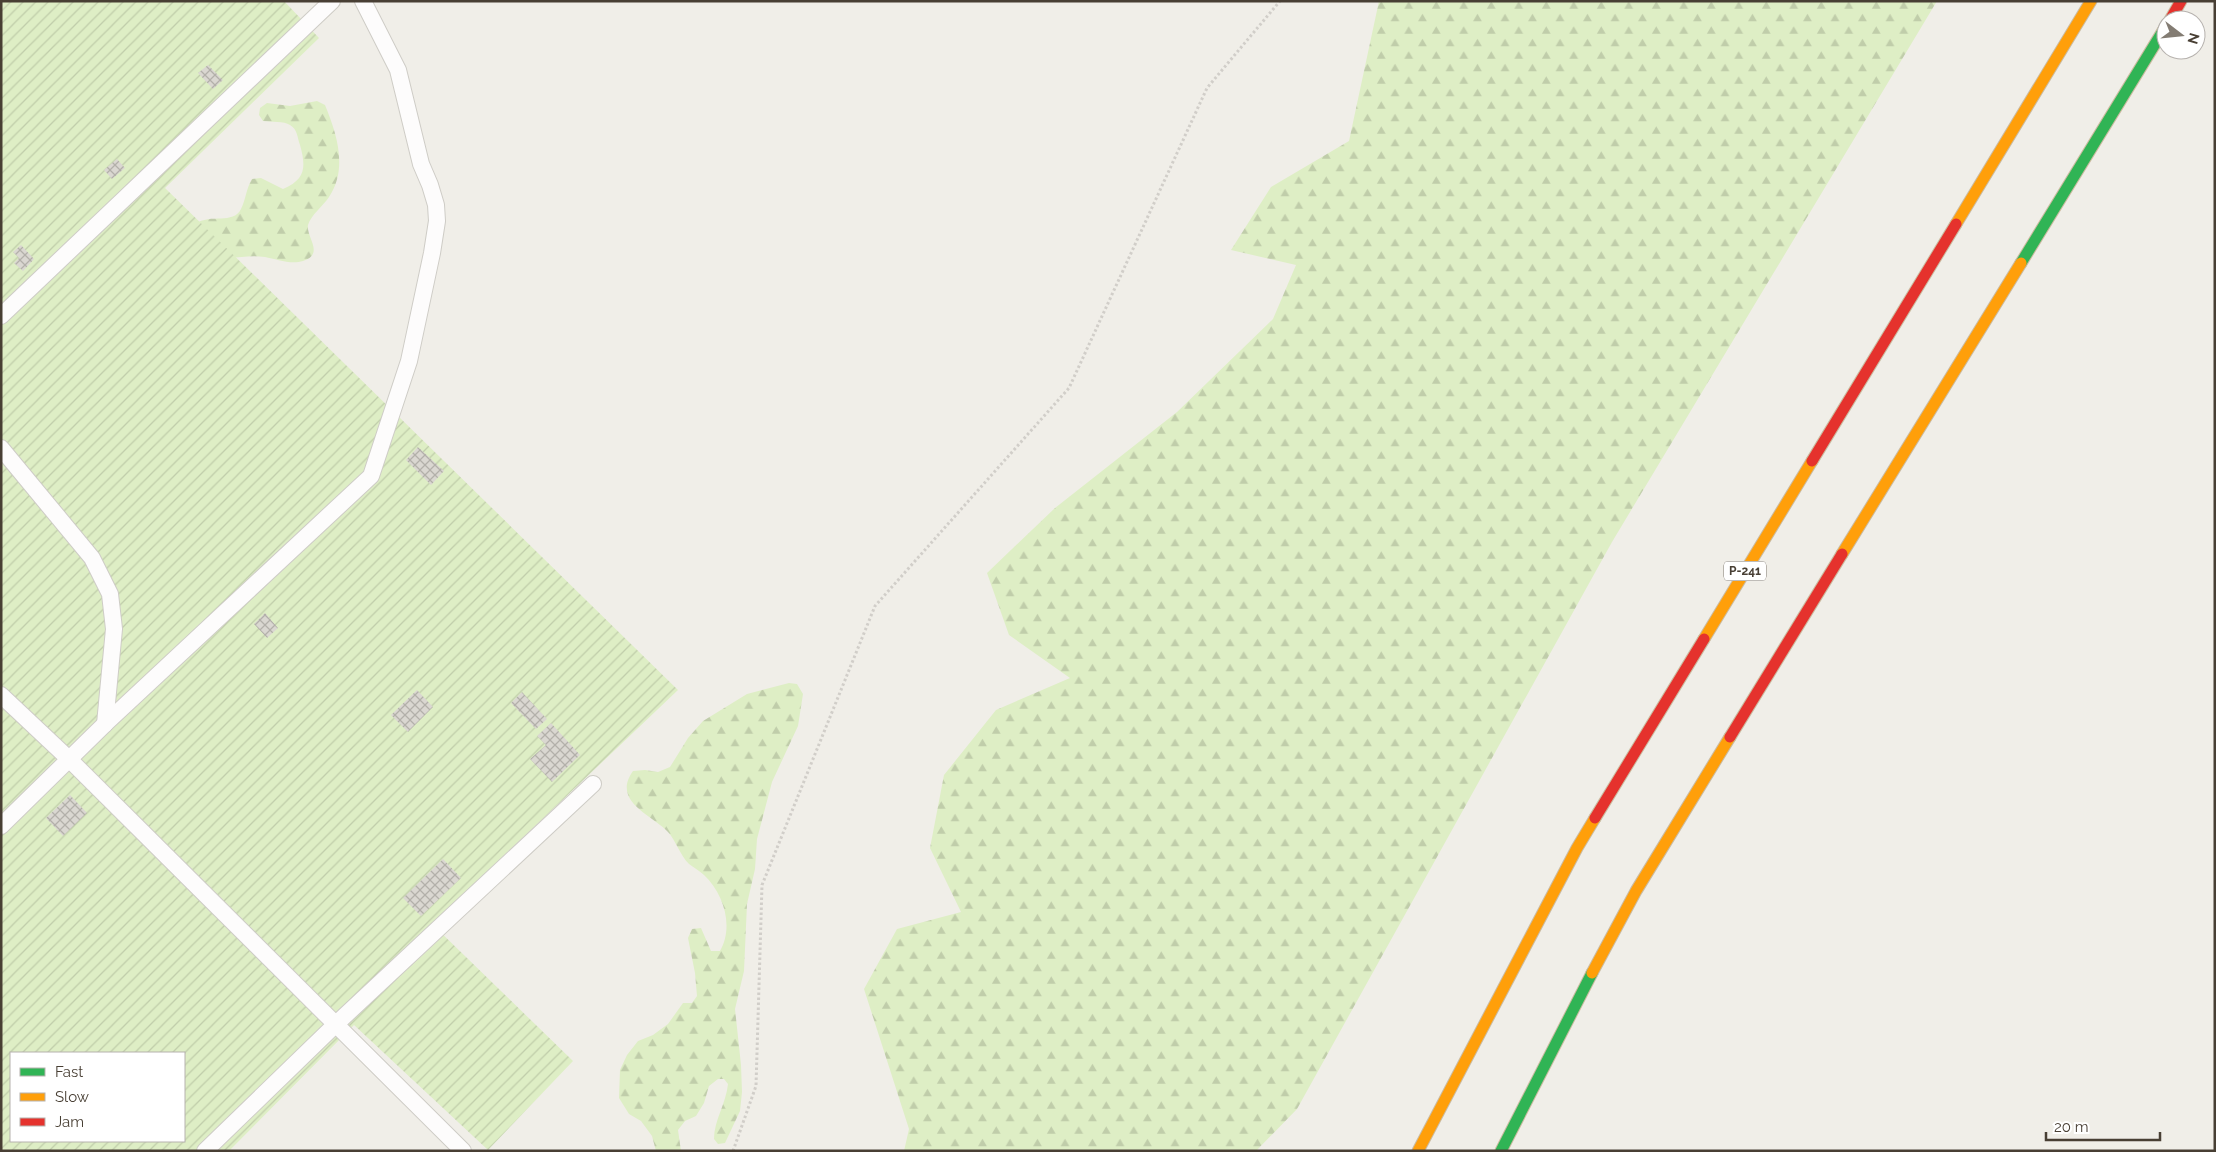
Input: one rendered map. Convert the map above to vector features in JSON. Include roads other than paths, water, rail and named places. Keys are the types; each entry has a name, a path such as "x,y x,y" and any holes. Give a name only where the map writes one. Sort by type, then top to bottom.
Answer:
{"highway":[{"name":"Р-241","path":"1418,1151 1577,848 2091,1"},
{"path":"1501,1151 1548,1056 1636,891 2156,42"}],"lane":[{"path":"1,316 332,1"},
{"path":"1,826 105,724 371,476 409,361 437,221 436,205 421,164 398,70 363,1"},
{"path":"1,448 92,558 110,594 114,629 105,724"},
{"path":"1,695 69,759 463,1151"},
{"path":"205,1151 336,1024 593,784"}]}
